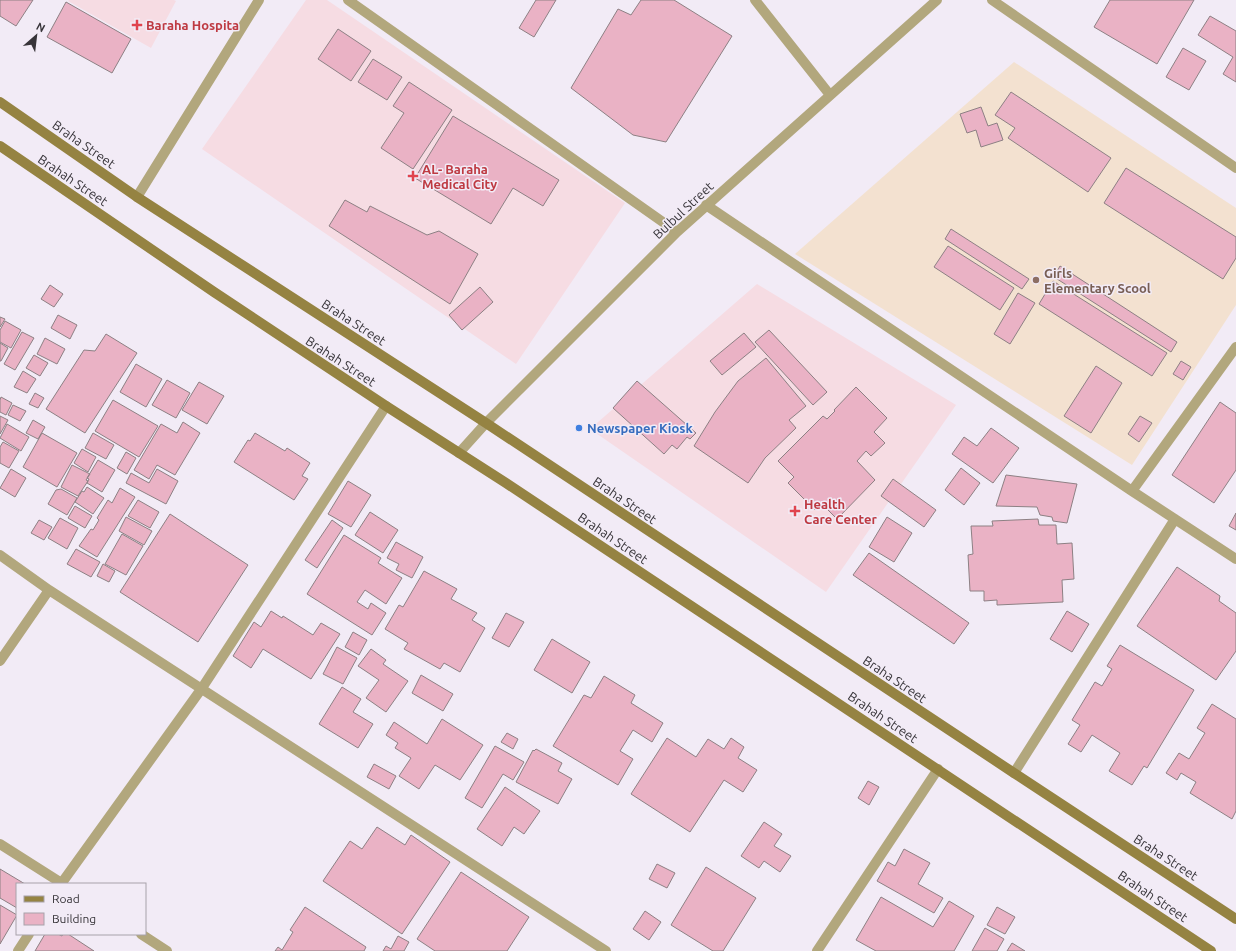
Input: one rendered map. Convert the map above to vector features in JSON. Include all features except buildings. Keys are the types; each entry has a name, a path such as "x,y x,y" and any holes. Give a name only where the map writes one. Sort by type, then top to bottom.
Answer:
{"street":[{"path":"138,197 259,0"},
{"path":"348,0 677,232"},
{"path":"755,0 830,95"},
{"name":"Bulbul Street","path":"459,453 486,423 677,232 937,0"},
{"path":"992,0 1236,168"},
{"name":"Braha Street","path":"0,102 138,197 486,423 1236,919"},
{"name":"Brahah Street","path":"0,146 214,292 386,406 512,487 1211,951"},
{"path":"706,205 1132,491 1236,558"},
{"path":"1132,491 1236,347"},
{"path":"63,883 202,688 386,406"},
{"path":"1014,773 1175,519"},
{"path":"0,555 49,590 606,951"},
{"path":"0,661 49,590"},
{"path":"817,951 938,769"},
{"path":"0,844 60,883"},
{"path":"18,951 28,935"},
{"path":"143,935 167,951"}],"shaded area":[{"name":"AL- Baraha Medical City","path":"306,0 327,0 625,203 516,364 202,149"},
{"name":"Baraha Hospita","path":"68,1 176,1 151,48"},
{"name":"Girls Elementary Scool","path":"1014,62 1236,208 1236,305 1132,465 795,254"},
{"name":"Health Care Center","path":"757,284 956,405 826,592 590,429"}],"place":[{"name":"Baraha Hospita","path":"137,25"},
{"name":"AL- Baraha Medical City","path":"413,176"},
{"name":"Girls Elementary Scool","path":"1036,280"},
{"name":"Newspaper Kiosk","path":"579,428"},
{"name":"Health Care Center","path":"795,511"}]}
